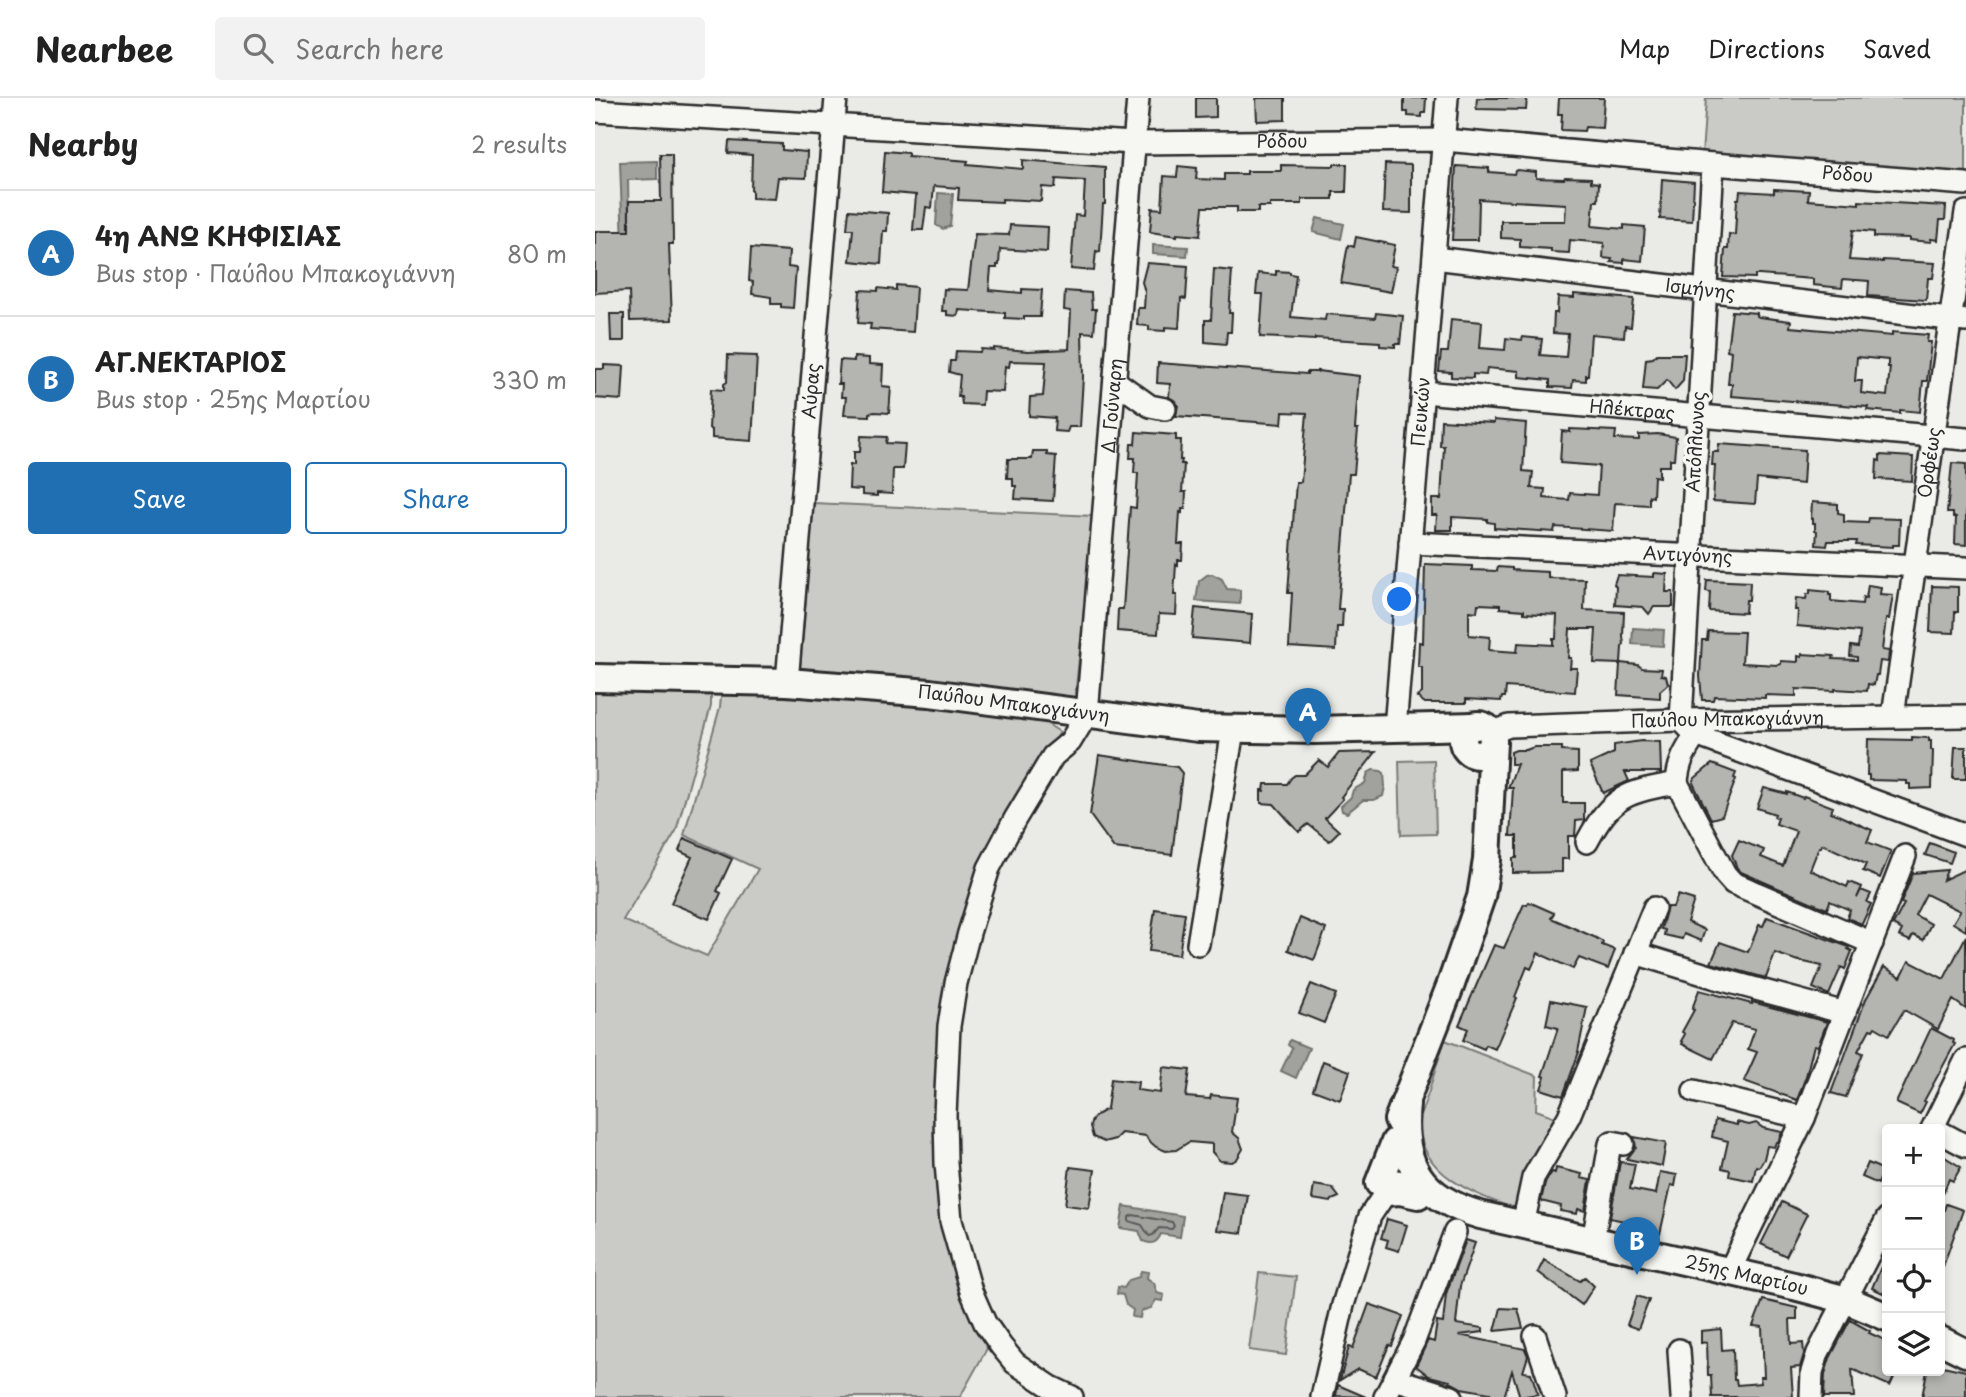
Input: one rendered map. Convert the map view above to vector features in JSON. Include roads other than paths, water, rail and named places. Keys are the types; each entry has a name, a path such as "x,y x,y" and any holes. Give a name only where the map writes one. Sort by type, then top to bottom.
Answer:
{"main road":[{"name":"Παύλου Μπακογιάννη","path":"595,678 786,682 930,693 1188,727 1233,730 1431,727 1478,739"},
{"path":"1400,1173 1395,1128 1481,897 1487,860 1489,807 1478,739"},
{"name":"25ης Μαρτίου","path":"1400,1173 1426,1185 1455,1207 1480,1215 1847,1300 1882,1315"},
{"path":"1945,1342 1966,1353"}],"street":[{"name":"Αύρας","path":"786,682 837,98"},
{"name":"Δ. Γούναρη","path":"1087,714 1138,98"},
{"name":"Πευκών","path":"1395,728 1447,98"},
{"name":"Ρόδου","path":"595,111 634,106 834,125 1134,143 1444,140 1966,184"},
{"name":"Απόλλωνος","path":"1689,727 1689,556 1713,164"},
{"name":"Ορφέως","path":"1893,716 1934,436 1959,320 1966,212"},
{"name":"Ισμήνης","path":"1434,258 1959,320"},
{"path":"1115,381 1150,406 1165,409"},
{"name":"Ηλέκτρας","path":"1423,392 1966,439"},
{"name":"Αντιγόνης","path":"1410,543 1966,568"},
{"path":"1072,1397 1051,1387 1015,1363 985,1323 971,1291 951,1221 945,1115 949,1026 956,984 989,868 1015,818 1053,756 1070,742 1087,714"},
{"name":"Παύλου Μπακογιάννη","path":"1478,739 1509,726 1689,727 1893,716 1966,716"},
{"path":"1873,943 1733,883 1725,874 1677,783 1678,768 1689,727 1966,835"},
{"path":"1198,944 1233,730"},
{"path":"1587,842 1609,807 1618,801 1651,788 1677,783"},
{"path":"1729,1272 1804,1118 1905,856"},
{"path":"1523,1225 1533,1178 1569,1116 1654,908"},
{"path":"1635,953 1845,1013"},
{"path":"1938,1124 1966,1059"},
{"path":"1694,1091 1804,1118"},
{"path":"1945,1135 1966,1146"},
{"path":"1593,1241 1611,1144 1623,1144"},
{"path":"1322,1397 1343,1305 1370,1216 1400,1173"},
{"path":"1811,1397 1812,1373 1818,1353 1882,1229"},
{"path":"1452,1397 1390,1388 1414,1341 1455,1232"},
{"path":"1535,1336 1555,1397"},
{"path":"1679,1350 1682,1397"}],"water":[{"path":"657,161 657,179 628,180 629,230 623,244 620,162"},
{"path":"938,193 953,194 950,226 943,229 936,225"},
{"path":"1317,218 1344,224 1341,239 1313,232"},
{"path":"1153,245 1188,247 1187,256 1153,254"},
{"path":"1212,574 1222,579 1227,589 1240,590 1240,604 1196,601 1199,581"},
{"path":"1633,628 1664,630 1663,646 1632,644"},
{"path":"1373,770 1384,773 1383,796 1374,800 1363,800 1347,813 1342,811 1341,806 1351,797 1353,790 1365,783 1368,773"},
{"path":"1290,1040 1309,1048 1296,1078 1281,1071 1292,1048 1288,1045"},
{"path":"1124,1206 1183,1216 1180,1237 1161,1234 1154,1242 1143,1241 1139,1231 1120,1228"},
{"path":"1141,1271 1148,1272 1147,1278 1154,1283 1157,1293 1164,1295 1163,1301 1156,1300 1151,1308 1141,1311 1140,1318 1132,1317 1133,1310 1126,1305 1123,1295 1117,1294 1118,1287 1124,1288 1129,1280 1139,1277"}],"place":[{"name":"4η ΑΝΩ ΚΗΦΙΣΙΑΣ","path":"1308,746"},
{"name":"ΑΓ.ΝΕΚΤΑΡΙΟΣ","path":"1637,1275"}]}
